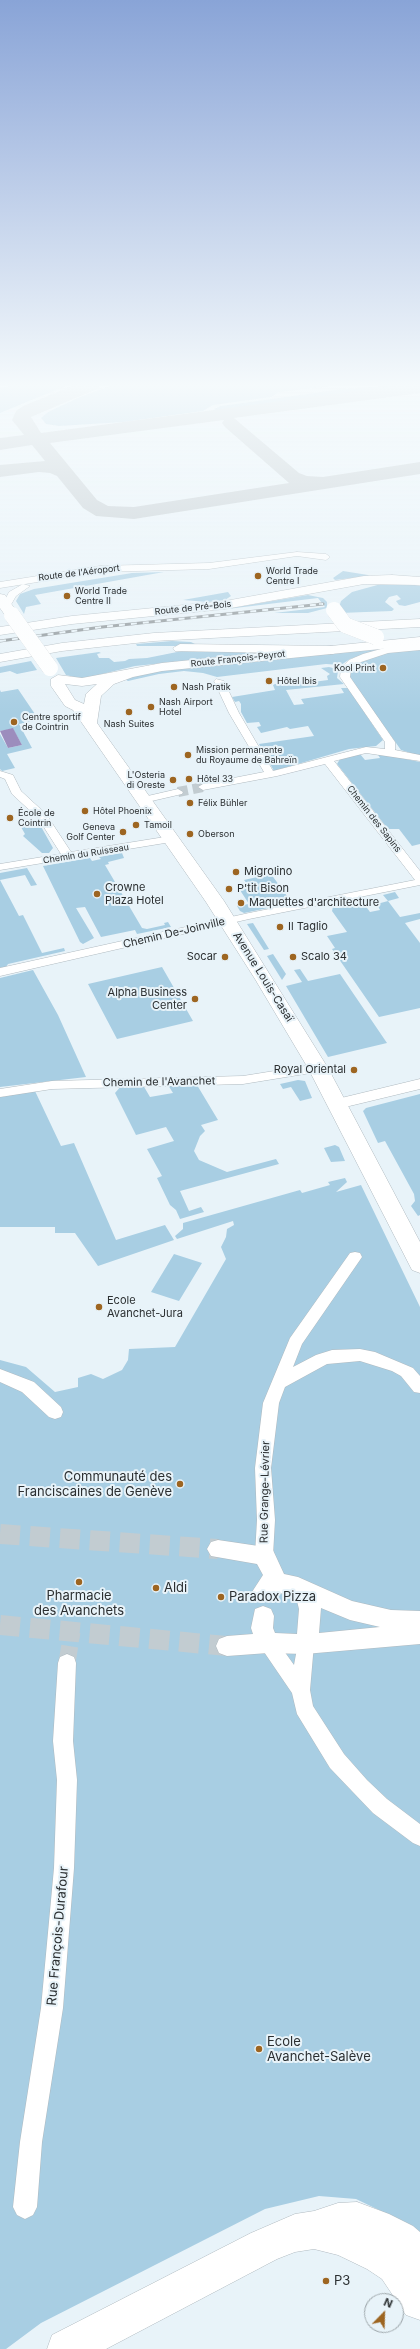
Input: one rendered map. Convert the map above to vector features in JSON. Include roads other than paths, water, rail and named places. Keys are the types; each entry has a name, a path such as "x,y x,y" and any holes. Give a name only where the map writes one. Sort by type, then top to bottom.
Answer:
{"main road":[{"path":"334,608 342,595 350,589 384,579 420,581"},
{"name":"Route de Pré-Bois","path":"0,631 72,620 204,608 348,583 384,579"},
{"path":"290,594 322,595 334,608 339,619 345,625 376,637 420,640"},
{"name":"Avenue Louis-Casaï","path":"5,606 54,674 58,686 70,703 78,707 228,920 318,1068 420,1264"},
{"path":"0,650 66,638 152,629 420,615"},
{"path":"0,658 85,644 154,637 420,623"},
{"name":"Route François-Peyrot","path":"90,724 90,705 94,694 109,681 128,673 170,666 420,640"},
{"path":"0,662 53,653 126,648 333,650"},
{"path":"54,674 82,682 128,673"},
{"path":"83,2344 264,2246 295,2233 314,2230 338,2222 357,2221 376,2227 400,2239 420,2258"},
{"path":"314,2230 342,2238 380,2256 396,2266 408,2280 420,2301"}],"street":[{"name":"Route de l'Aéroport","path":"0,589 122,571 232,564 294,554 326,556"},
{"name":"Route de l'Aéroport","path":"0,585 100,569 183,568"},
{"name":"Route de l'Aéroport","path":"5,606 12,594 26,586"},
{"path":"390,752 390,742 345,677 346,668 352,662 366,656 388,650 420,647"},
{"path":"219,681 234,712 270,774"},
{"path":"203,787 270,774 366,750 390,752 420,758"},
{"name":"Chemin des Sapins","path":"327,759 420,878"},
{"path":"0,774 9,777 16,792 40,812 68,856"},
{"path":"143,800 178,792"},
{"name":"Chemin du Ruisseau","path":"0,867 171,839"},
{"name":"Chemin De-Joinville","path":"0,972 228,920 420,882"},
{"name":"Chemin de l'Avanchet","path":"0,1093 52,1085 243,1080 318,1068"},
{"path":"337,1104 420,1084"},
{"name":"Rue Grange-Lévrier","path":"264,1554 265,1448 271,1403 295,1342 355,1257"},
{"path":"278,1383 322,1359 332,1356 360,1355 375,1358 398,1367 407,1372 420,1387"},
{"path":"0,1375 28,1387 54,1412"},
{"path":"218,1549 264,1554 282,1587 307,1596 310,1609 310,1629 305,1644 301,1690 304,1708 337,1761 380,1806 420,1836"},
{"path":"282,1587 369,1616 391,1620 420,1621"},
{"path":"263,1616 262,1628 268,1643 301,1690"},
{"path":"226,1646 268,1643 305,1644 420,1634"},
{"name":"Rue François-Durafour","path":"25,2207 31,2142 52,2008 64,1868 67,1780 63,1741 67,1663"}],"tunnel":[{"path":"178,792 203,787"},
{"path":"0,1534 218,1549"},
{"path":"0,1625 227,1646"},
{"path":"67,1663 72,1632"}],"railway":[{"path":"0,641 102,627 323,604 319,604"}],"place":[{"name":"World Trade Centre I","path":"258,576"},
{"name":"World Trade Centre II","path":"67,596"},
{"name":"Kool Print","path":"383,668"},
{"name":"Hôtel Ibis","path":"269,681"},
{"name":"Nash Pratik","path":"174,687"},
{"name":"Nash Airport Hotel","path":"151,707"},
{"name":"Nash Suites","path":"129,712"},
{"name":"Centre sportif de Cointrin","path":"14,722"},
{"name":"Mission permanente du Royaume de Bahreïn","path":"188,755"},
{"name":"Hôtel 33","path":"189,779"},
{"name":"L'Osteria di Oreste","path":"173,780"},
{"name":"Félix Bühler","path":"190,803"},
{"name":"Hôtel Phoenix","path":"85,811"},
{"name":"École de Cointrin","path":"10,818"},
{"name":"Tamoil","path":"136,825"},
{"name":"Geneva Golf Center","path":"123,832"},
{"name":"Oberson","path":"190,834"},
{"name":"Migrolino","path":"236,872"},
{"name":"P'tit Bison","path":"229,889"},
{"name":"Crowne Plaza Hotel","path":"97,894"},
{"name":"Maquettes d'architecture","path":"241,903"},
{"name":"Il Taglio","path":"280,927"},
{"name":"Socar","path":"225,957"},
{"name":"Scalo 34","path":"293,957"},
{"name":"Alpha Business Center","path":"195,999"},
{"name":"Royal Oriental","path":"354,1070"},
{"name":"Ecole Avanchet-Jura","path":"99,1307"},
{"name":"Communauté des Franciscaines de Genève","path":"180,1484"},
{"name":"Pharmacie des Avanchets","path":"79,1582"},
{"name":"Aldi","path":"156,1588"},
{"name":"Paradox Pizza","path":"221,1597"},
{"name":"Ecole Avanchet-Salève","path":"259,2049"},
{"name":"P3","path":"326,2281"}]}
